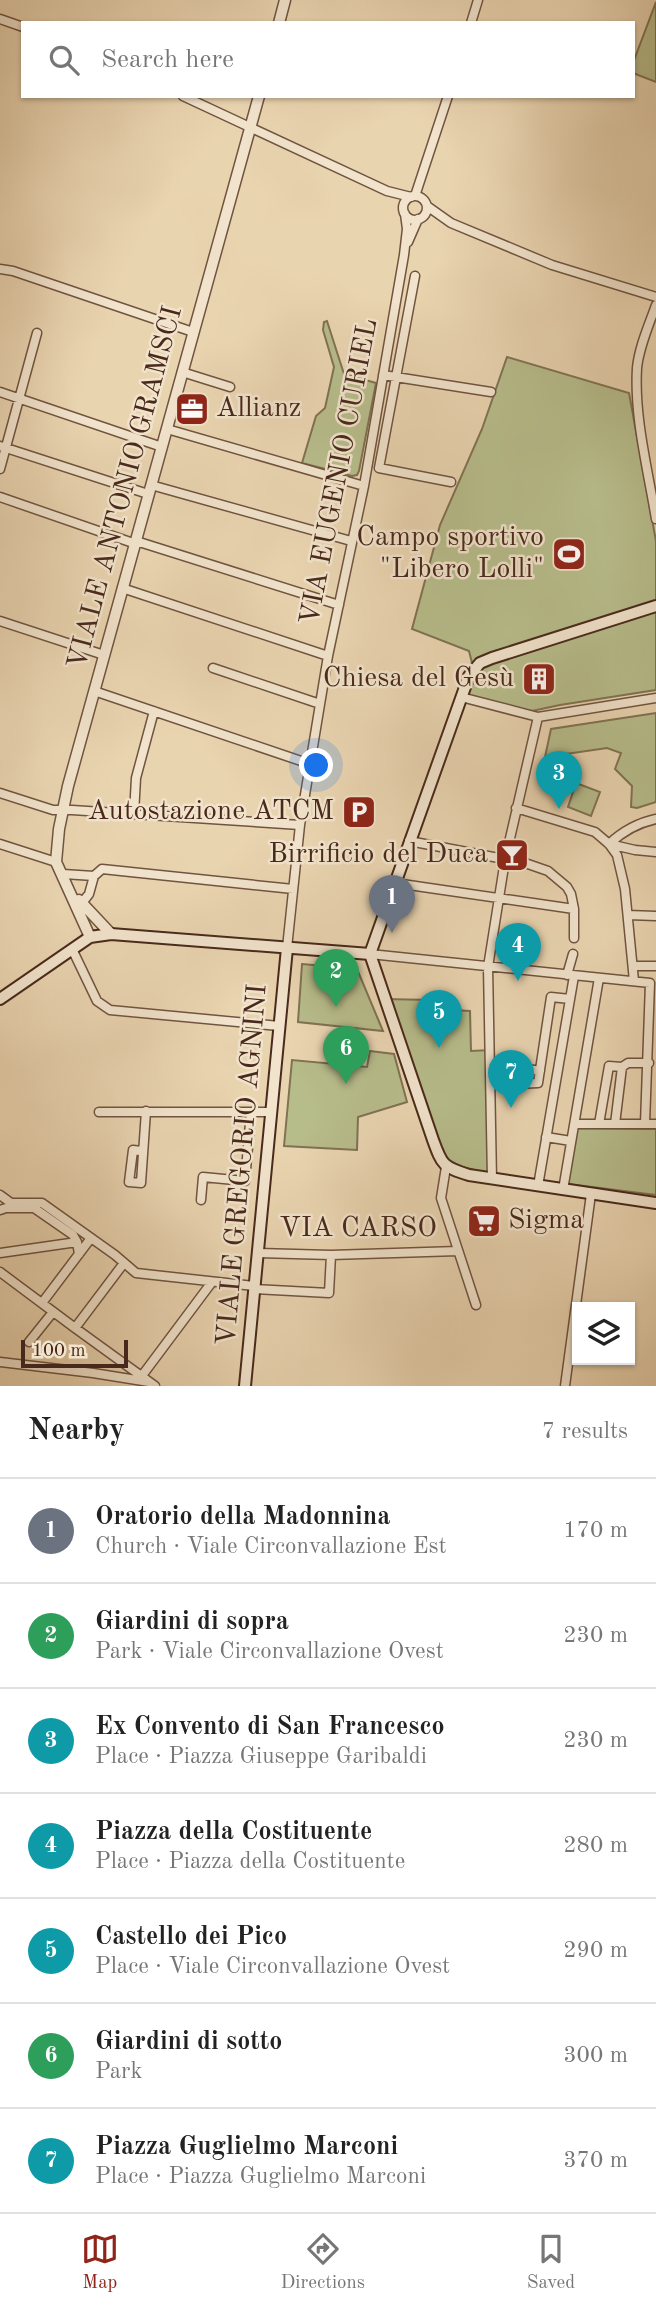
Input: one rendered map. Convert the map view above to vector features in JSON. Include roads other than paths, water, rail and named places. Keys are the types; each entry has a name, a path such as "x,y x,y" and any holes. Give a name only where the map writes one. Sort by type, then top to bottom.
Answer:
{"main road":[{"path":"656,606 480,663 469,676 370,954 439,1157 446,1167 492,1179 656,1203"},
{"path":"0,999 90,937 111,933 370,954"},
{"name":"VIALE GREGORIO AGNINI","path":"245,1386 286,948"}],"street":[{"path":"280,21 285,0"},
{"path":"472,21 478,0"},
{"path":"0,19 21,26"},
{"path":"187,98 387,191 419,200 451,223 552,265 656,297"},
{"name":"VIALE ANTONIO GRAMSCI","path":"56,862 58,830 94,691 258,98"},
{"path":"420,219 426,213 419,200 426,168 447,98"},
{"path":"387,191 396,198 411,219 451,223"},
{"path":"404,211 405,201 419,200"},
{"name":"VIA EUGENIO CURIEL","path":"286,948 300,825 328,656 364,486 404,255 407,229 404,211"},
{"name":"VIA EUGENIO CURIEL","path":"404,255 420,219"},
{"path":"0,269 13,271 193,332"},
{"path":"379,468 415,276"},
{"path":"656,305 637,365 637,387 656,519"},
{"path":"0,469 3,447 37,333"},
{"path":"182,372 230,387"},
{"path":"383,375 491,392"},
{"path":"0,392 162,447"},
{"path":"167,429 364,486"},
{"path":"3,447 149,489 351,541"},
{"path":"367,466 452,482"},
{"path":"0,497 136,543 339,605"},
{"path":"122,588 328,656"},
{"path":"0,621 104,655"},
{"path":"213,668 320,704"},
{"path":"94,691 310,764"},
{"path":"461,697 538,717 656,698"},
{"path":"134,814 136,778 154,711"},
{"path":"492,1179 488,967 505,860 538,717"},
{"path":"0,793 53,810 300,825"},
{"path":"516,808 595,832 617,855 628,915 634,981"},
{"path":"609,844 624,831 644,821 656,819"},
{"path":"410,841 536,866 548,871 567,887 571,894 575,938"},
{"path":"0,844 56,862 72,892 90,937"},
{"path":"609,844 656,852"},
{"path":"82,903 89,894 94,876 102,869 293,889"},
{"path":"62,874 94,876"},
{"path":"395,883 574,909"},
{"path":"72,892 111,933"},
{"path":"628,915 656,916"},
{"path":"73,951 97,1001 110,1010 279,1026"},
{"path":"370,954 650,983 653,999 651,1058 645,1124"},
{"path":"538,1186 570,999 573,954"},
{"path":"634,966 656,966"},
{"path":"563,1190 599,978"},
{"path":"491,1082 538,1083 551,997 570,999"},
{"path":"599,1124 609,1066 622,1067 651,1058"},
{"path":"490,1063 540,1071"},
{"path":"615,1124 622,1067"},
{"path":"142,1151 146,1111"},
{"path":"99,1112 271,1112"},
{"path":"201,1200 203,1177 245,1181 251,1112"},
{"path":"575,1124 656,1124"},
{"path":"546,1137 571,1141"},
{"path":"446,1167 441,1198 476,1305"},
{"path":"565,1386 591,1194"},
{"path":"0,1195 11,1203 42,1203 136,1273 329,1293 331,1255"},
{"path":"0,1210 34,1208 74,1235 79,1254"},
{"path":"41,1303 91,1238"},
{"path":"0,1253 77,1242"},
{"name":"VIA CARSO","path":"258,1253 331,1255 458,1251"},
{"path":"75,1328 124,1263"},
{"path":"0,1272 148,1382"},
{"path":"148,1382 212,1282"},
{"path":"29,1342 53,1312"},
{"path":"0,1362 148,1382"}],"place":[{"name":"Allianz","path":"192,409"},
{"name":"Campo sportivo \"Libero Lolli\"","path":"569,554"},
{"name":"Chiesa del Gesù","path":"539,679"},
{"name":"Ex Convento di San Francesco","path":"559,809"},
{"name":"Autostazione ATCM","path":"359,812"},
{"name":"Birrificio del Duca","path":"512,855"},
{"name":"Oratorio della Madonnina","path":"392,933"},
{"name":"Piazza della Costituente","path":"518,981"},
{"name":"Giardini di sopra","path":"336,1007"},
{"name":"Castello dei Pico","path":"439,1048"},
{"name":"Giardini di sotto","path":"346,1084"},
{"name":"Piazza Guglielmo Marconi","path":"511,1108"},
{"name":"Sigma","path":"484,1221"}]}
